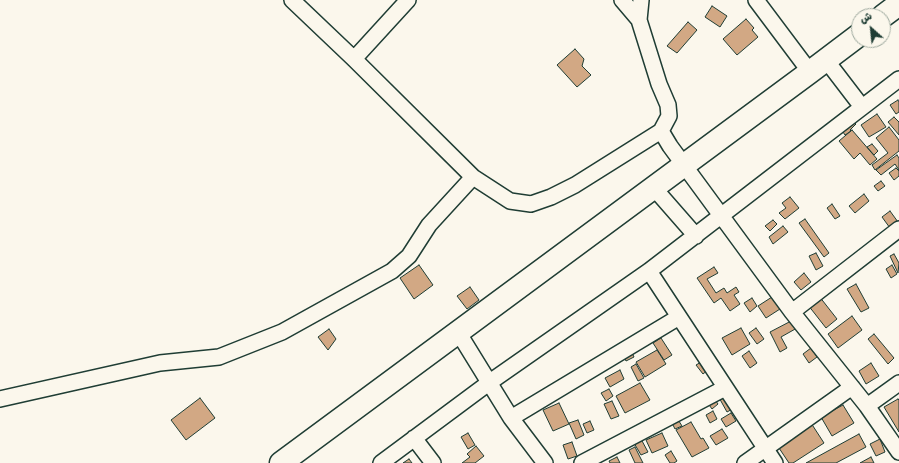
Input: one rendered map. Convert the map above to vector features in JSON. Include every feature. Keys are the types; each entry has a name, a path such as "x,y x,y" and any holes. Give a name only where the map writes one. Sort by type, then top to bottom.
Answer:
{"street":[{"path":"292,0 473,177 510,201 531,204 551,198 575,185 661,131 669,116 668,105 658,84 639,20 640,0"},
{"path":"354,59 408,0"},
{"path":"622,0 639,20"},
{"path":"756,0 818,66 862,107"},
{"path":"281,463 851,41"},
{"path":"381,463 490,382 649,271 899,79"},
{"path":"661,131 670,146 792,312 867,406 899,452"},
{"path":"0,399 160,364 219,356 282,332 392,271 409,256 429,224 473,177"},
{"path":"654,188 696,236"},
{"path":"792,312 899,229"},
{"path":"649,271 775,463"},
{"path":"511,418 679,316"},
{"path":"458,332 511,418 545,463"},
{"path":"867,406 899,383"},
{"path":"745,463 852,387"},
{"path":"582,463 725,388"},
{"path":"414,438 433,463"}],"building":[{"path":"712,6 727,16 720,27 705,17"},
{"path":"746,19 754,28 752,30 758,37 737,55 723,39"},
{"path":"688,22 697,30 677,53 667,46"},
{"path":"575,49 584,59 582,66 591,75 577,87 557,65"},
{"path":"898,100 899,112 896,114 890,105"},
{"path":"877,114 886,127 869,137 861,125"},
{"path":"894,117 899,122 899,135 888,122"},
{"path":"853,121 856,124 850,130 851,131 845,135 841,129"},
{"path":"889,127 899,140 899,151 875,170 872,165 888,153 876,138"},
{"path":"852,130 877,159 870,165 860,153 854,159 839,141"},
{"path":"872,144 878,151 874,155 867,147"},
{"path":"897,155 899,158 899,170 895,164 881,175 876,170"},
{"path":"896,168 899,171 899,176 894,180 889,173"},
{"path":"881,181 885,186 878,191 874,186"},
{"path":"864,194 869,201 855,213 849,206"},
{"path":"790,197 799,208 785,219 779,213 786,208 782,203"},
{"path":"832,204 840,216 835,219 827,208"},
{"path":"890,211 898,222 890,228 882,217"},
{"path":"805,219 829,253 824,257 799,223"},
{"path":"773,220 777,224 770,231 765,226"},
{"path":"783,226 788,232 773,244 769,237"},
{"path":"816,253 823,266 816,270 809,256"},
{"path":"894,254 899,263 898,273 890,256"},
{"path":"419,265 433,285 414,299 400,278"},
{"path":"892,265 897,274 891,278 886,269"},
{"path":"714,267 718,273 707,279 716,293 724,288 727,293 736,287 739,292 734,295 740,304 730,311 721,298 714,303 697,278"},
{"path":"804,273 811,282 801,290 794,282"},
{"path":"856,284 869,308 861,312 847,289"},
{"path":"470,287 479,300 467,309 457,296"},
{"path":"819,296 837,319 826,328 808,305"},
{"path":"772,297 780,309 766,318 758,306"},
{"path":"752,298 757,306 750,312 744,303"},
{"path":"852,316 862,330 838,348 828,334"},
{"path":"793,320 797,328 781,337 787,348 780,352 770,332"},
{"path":"741,328 750,344 732,355 722,338"},
{"path":"756,328 764,339 757,344 749,333"},
{"path":"329,329 336,339 328,350 318,337"},
{"path":"874,334 894,358 888,364 868,339"},
{"path":"661,338 672,355 664,360 653,343"},
{"path":"629,346 634,357 626,361 620,349"},
{"path":"811,348 817,357 809,363 803,354"},
{"path":"657,350 666,364 645,377 636,362"},
{"path":"749,351 757,363 750,368 742,356"},
{"path":"703,361 709,369 703,374 696,365"},
{"path":"871,363 879,376 866,384 859,371"},
{"path":"636,364 644,378 638,381 631,367"},
{"path":"620,370 624,379 610,387 605,378"},
{"path":"640,383 650,400 625,413 616,396"},
{"path":"609,389 613,396 606,401 601,393"},
{"path":"726,389 736,407 727,412 717,394"},
{"path":"713,397 718,404 712,409 707,402"},
{"path":"200,398 215,418 186,440 171,420"},
{"path":"898,399 899,400 899,432 884,407"},
{"path":"612,401 619,416 611,419 604,404"},
{"path":"559,403 569,424 553,431 543,410"},
{"path":"843,405 854,423 832,436 821,417"},
{"path":"713,411 717,419 710,423 706,415"},
{"path":"731,413 736,421 726,427 721,419"},
{"path":"677,418 682,426 675,429 671,421"},
{"path":"578,420 584,435 576,439 569,423"},
{"path":"590,421 594,430 587,433 583,424"},
{"path":"691,422 701,439 703,438 709,448 692,457 676,430"},
{"path":"811,423 824,443 793,463 789,463 777,445"},
{"path":"722,429 728,438 716,445 710,436"},
{"path":"468,433 475,445 468,449 461,437"},
{"path":"662,433 668,446 652,453 646,440"},
{"path":"859,434 866,447 836,463 806,463"},
{"path":"641,439 648,452 641,455 634,443"},
{"path":"880,439 885,452 876,456 870,444"},
{"path":"572,442 577,456 568,459 563,445"},
{"path":"476,446 484,456 475,463 462,463 470,457 467,454"},
{"path":"635,447 643,463 635,463 629,450"},
{"path":"671,451 677,461 674,463 670,463 665,455"},
{"path":"617,457 620,463 610,463 609,461"},
{"path":"871,457 874,463 860,463"},
{"path":"409,459 412,463 403,463"}]}
